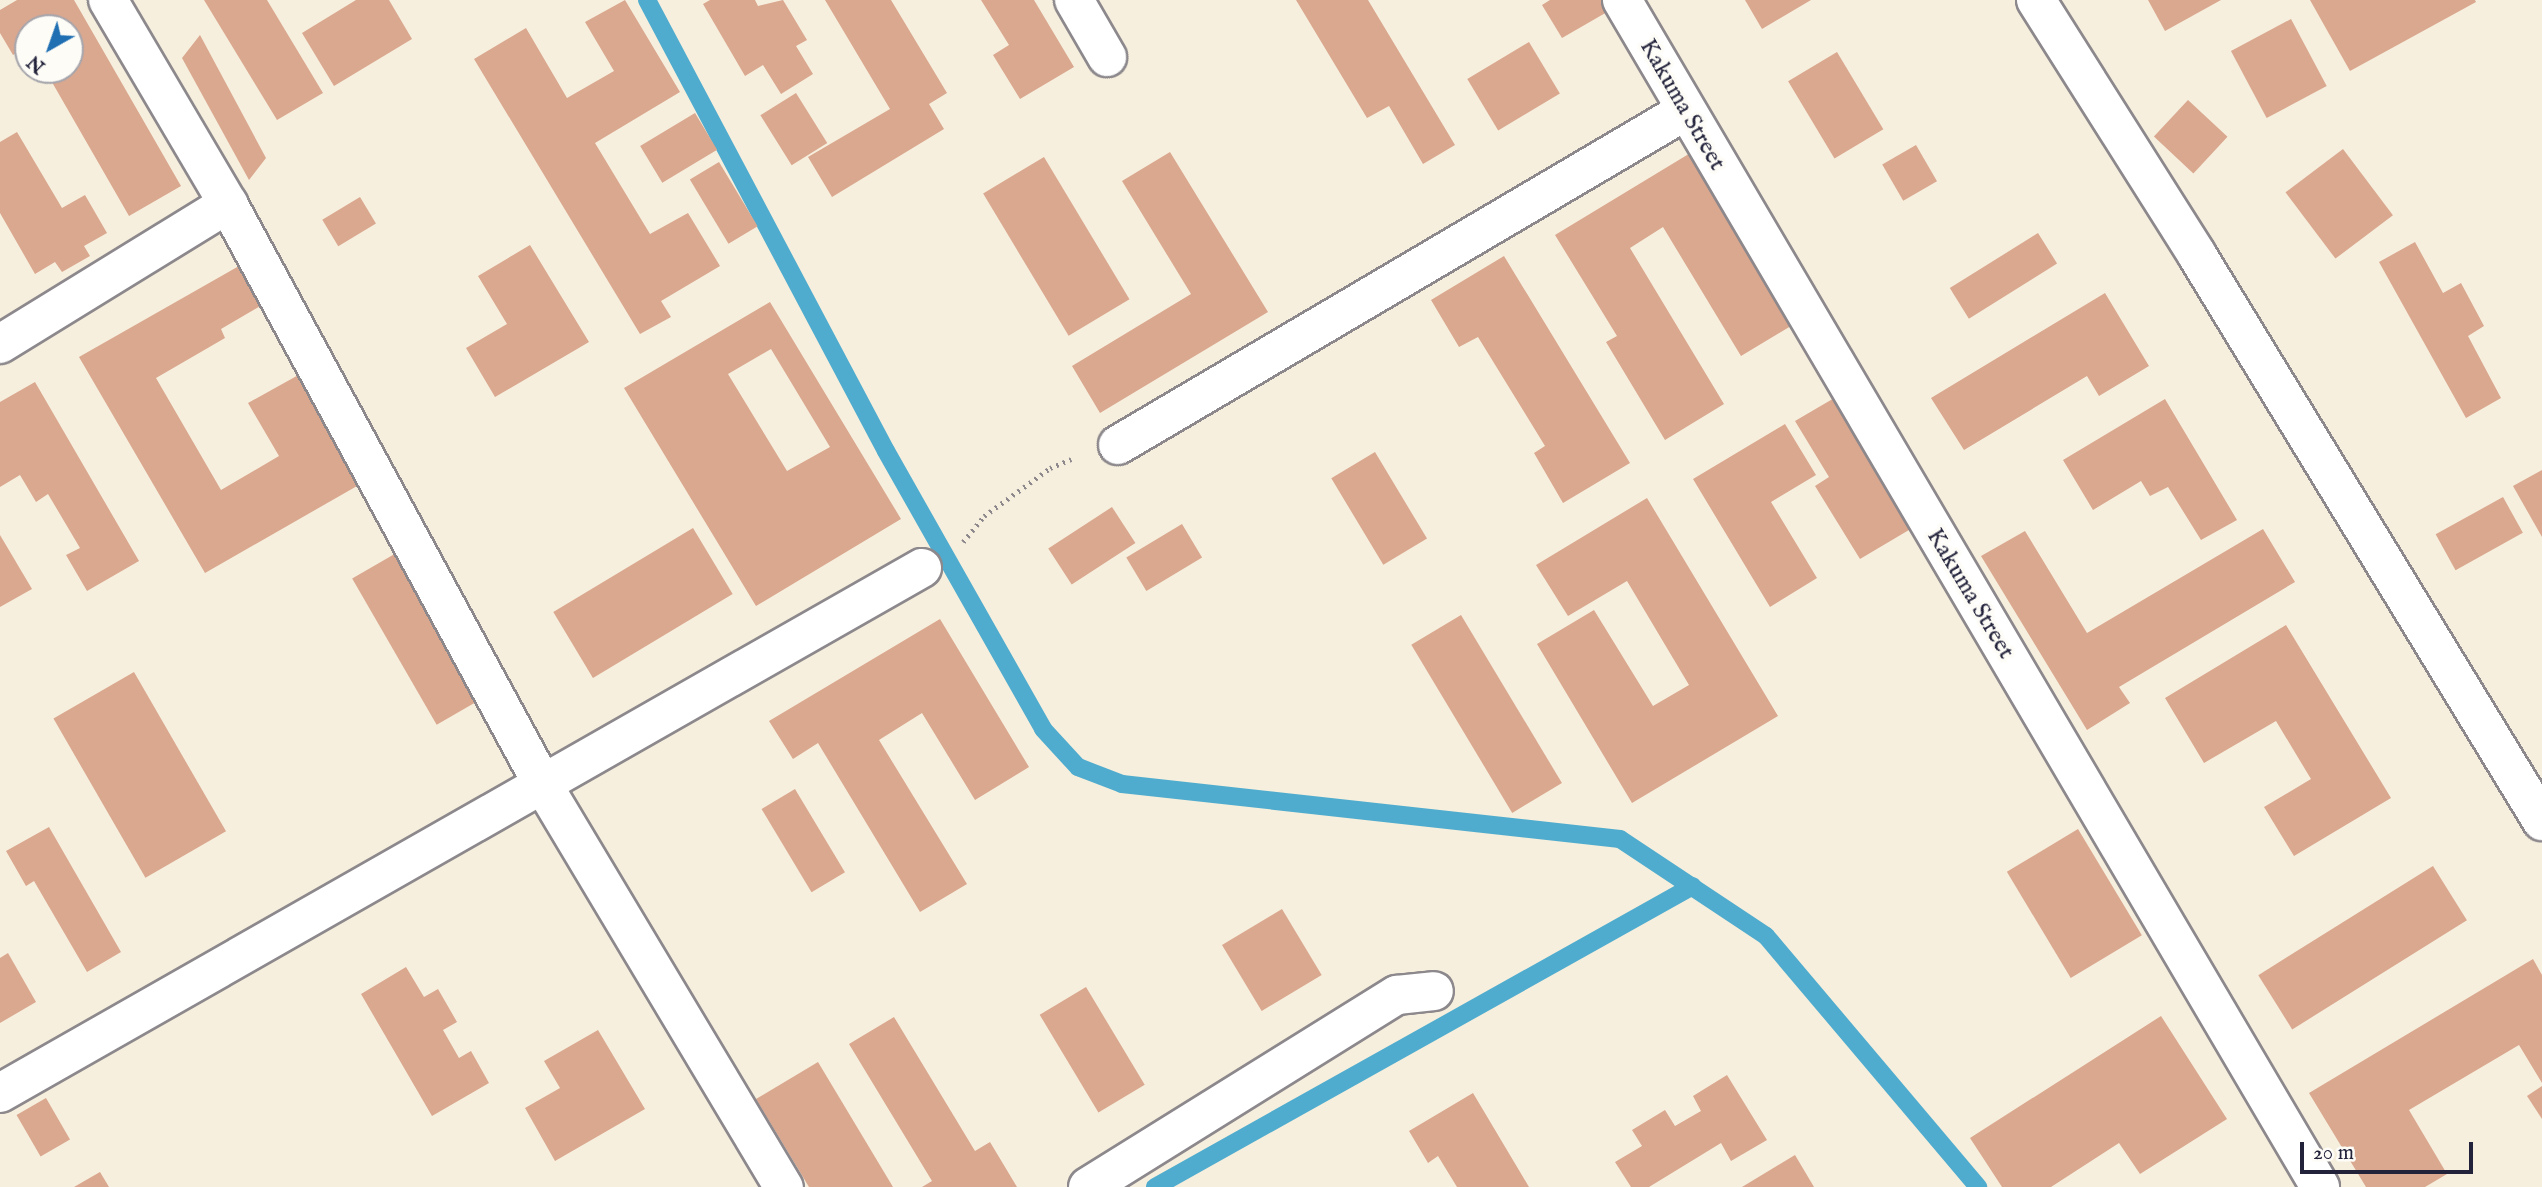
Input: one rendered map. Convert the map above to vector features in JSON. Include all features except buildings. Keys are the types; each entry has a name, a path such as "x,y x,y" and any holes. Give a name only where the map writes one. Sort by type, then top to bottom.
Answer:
{"street":[{"path":"108,0 228,204 544,785 784,1187"},
{"path":"1074,0 1107,57"},
{"name":"Kakuma Street","path":"1622,0 2317,1186"},
{"path":"2036,0 2197,255 2542,821"},
{"path":"1118,445 1685,111"},
{"path":"0,344 228,204"},
{"path":"0,1093 922,568"},
{"path":"1088,1187 1397,995 1434,991"}],"path":[{"path":"961,544 984,516 1050,468 1086,452 1118,445"}],"waterway":[{"path":"647,0 886,451 1043,729 1078,767 1122,784 1620,839 1766,936 1978,1187"},
{"path":"1155,1187 1693,886"}]}
